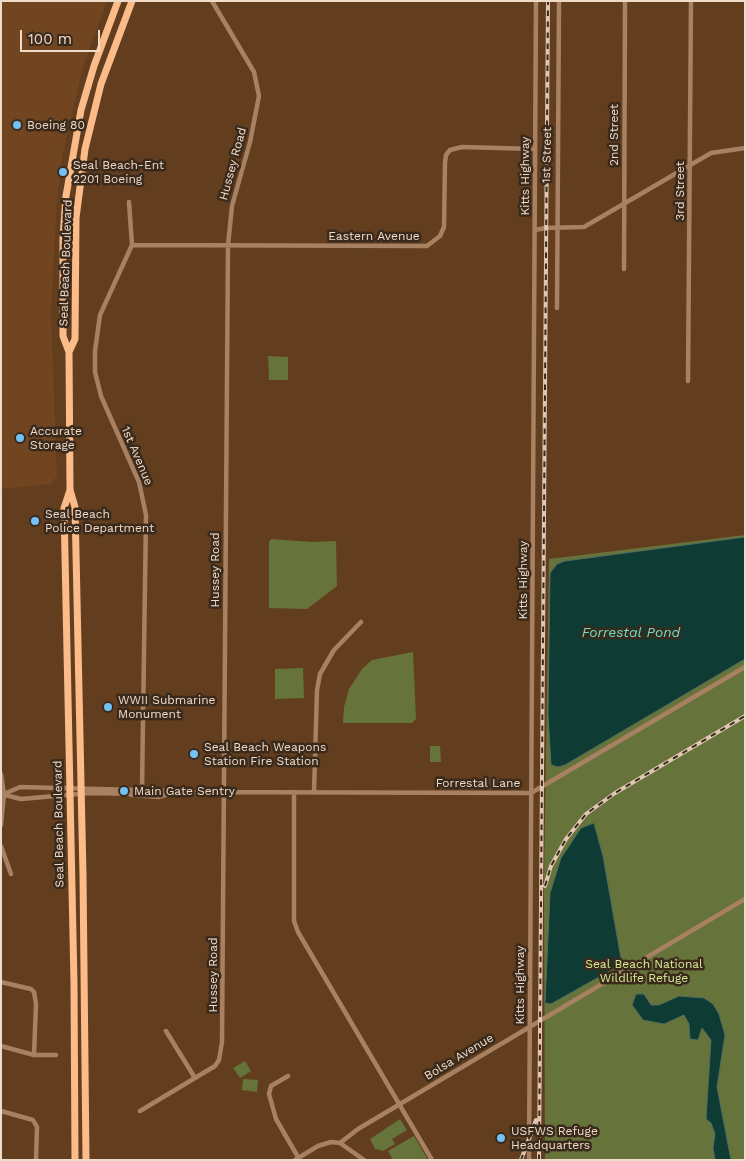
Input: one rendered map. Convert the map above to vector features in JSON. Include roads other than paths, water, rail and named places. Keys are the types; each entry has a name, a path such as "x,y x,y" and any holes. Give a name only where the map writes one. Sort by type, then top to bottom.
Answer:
{"main road":[{"name":"Seal Beach Boulevard","path":"86,1160 75,507 70,490 69,352 63,336 63,238 66,196 73,148 88,85 118,1"},
{"name":"Seal Beach Boulevard","path":"69,352 75,339 76,218 85,149 101,84 132,1"},
{"path":"73,148 85,149"},
{"name":"Seal Beach Boulevard","path":"70,490 64,508 75,1160"}],"street":[{"name":"Hussey Road","path":"140,1111 215,1066 221,1051 228,245 232,206 250,142 259,96 254,72 212,1"},
{"name":"Kitts Highway","path":"529,1160 536,1"},
{"name":"1st Street","path":"557,308 559,1"},
{"name":"2nd Street","path":"624,269 625,1"},
{"name":"3rd Street","path":"688,381 691,1"},
{"name":"Eastern Avenue","path":"132,245 427,246 440,236 444,227 445,163 446,155 450,150 462,147 535,149"},
{"path":"535,230 584,227 624,205 690,164 719,150 745,148"},
{"name":"1st Avenue","path":"129,202 132,245 100,315 96,334 95,365 104,406 132,464 145,508 142,789"},
{"path":"314,792 317,690 320,674 334,650 361,622"},
{"name":"Forrestal Lane","path":"81,792 142,789 177,792 531,793 745,667"},
{"path":"1,774 3,794 1,825"},
{"path":"3,794 20,787 70,788 81,792"},
{"path":"3,794 21,799 70,796 81,792"},
{"name":"Forrestal Lane","path":"81,792 128,794 177,792"},
{"path":"294,792 294,912 296,926 303,942 432,1160"},
{"path":"1,846 11,874"},
{"name":"Bolsa Avenue","path":"340,1144 348,1136 398,1105 745,899"},
{"path":"1,982 31,989 34,992 36,1004 34,1055"},
{"path":"166,1031 194,1078"},
{"path":"1,1046 34,1055 56,1055"},
{"path":"288,1076 271,1086 269,1094 276,1119 296,1158 318,1146 331,1142 340,1144 364,1160"},
{"path":"1,1111 33,1120 37,1127 36,1160"}],"water":[{"name":"Forrestal Pond","path":"745,537 745,659 565,765 558,767 551,765 548,715 550,573 557,564 565,561"},
{"path":"594,823 603,856 622,964 551,1004 545,1003 550,893 561,858 581,828"},
{"path":"636,994 644,994 651,1005 659,1005 679,996 704,998 713,1004 719,1014 725,1035 717,1087 731,1160 715,1160 713,1148 715,1134 711,1123 706,1119 711,1040 702,1028 698,1040 690,1039 689,1024 684,1015 664,1024 643,1020 632,1005"}],"railway":[{"path":"539,1160 548,1"},
{"path":"545,886 551,866 566,839 586,814 615,793 745,716"},
{"path":"521,1160 536,1120"}],"place":[{"name":"Boeing 80","path":"17,125"},
{"name":"Seal Beach-Ent 2201 Boeing","path":"63,172"},
{"name":"Accurate Storage","path":"20,438"},
{"name":"Seal Beach Police Department","path":"35,521"},
{"name":"WWII Submarine Monument","path":"108,707"},
{"name":"Seal Beach Weapons Station Fire Station","path":"194,754"},
{"name":"Main Gate Sentry","path":"124,791"},
{"name":"USFWS Refuge Headquarters","path":"501,1138"}],"park label":[{"name":"Seal Beach National Wildlife Refuge","path":"644,971"}]}
